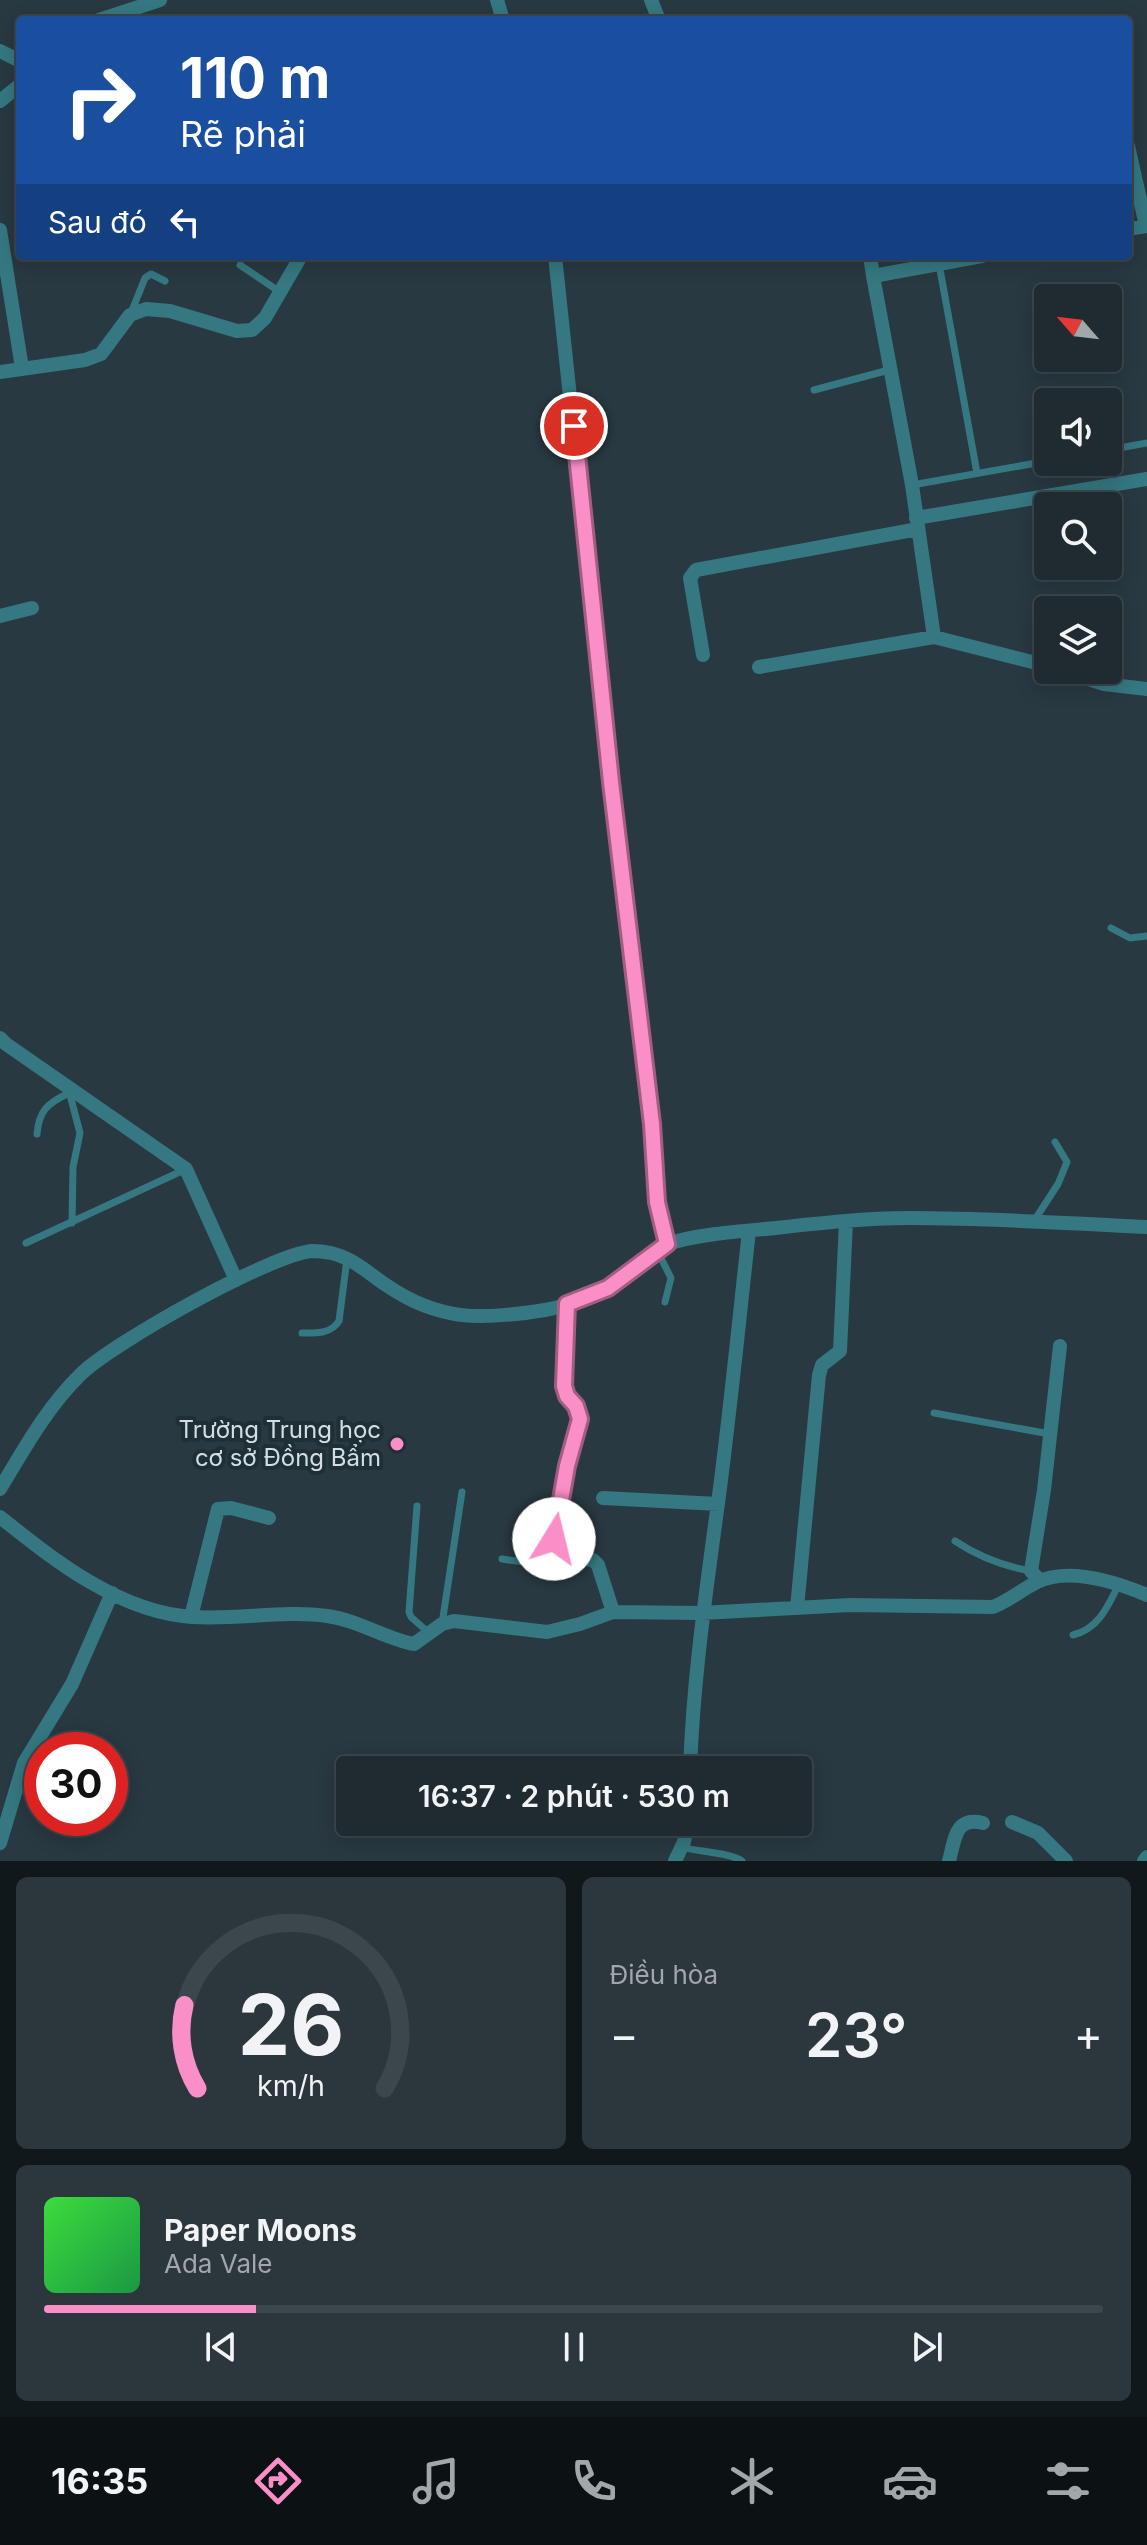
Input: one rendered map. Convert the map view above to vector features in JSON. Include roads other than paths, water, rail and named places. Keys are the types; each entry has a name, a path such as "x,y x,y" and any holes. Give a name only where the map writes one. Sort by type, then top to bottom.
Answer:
{"street":[{"path":"114,16 160,0"},
{"path":"0,101 16,88"},
{"path":"1132,164 1146,226"},
{"path":"0,230 22,368"},
{"path":"0,372 85,360 101,354 130,315 146,309 170,311 237,331 252,330 265,318 299,260"},
{"path":"555,260 611,782 638,990 662,1247"},
{"path":"871,260 912,485 934,637"},
{"path":"873,276 943,261"},
{"path":"703,655 690,578 696,570 1147,479"},
{"path":"0,616 32,608"},
{"path":"759,667 934,637 1034,662"},
{"path":"1104,684 1147,689"},
{"path":"0,1038 68,1089 186,1169 236,1280"},
{"path":"0,1489 35,1430 61,1395 83,1372 109,1352 236,1280 289,1257 312,1251 347,1259 417,1304 445,1314 475,1317 549,1309 567,1304 608,1288 662,1247 749,1231 911,1218 1147,1227"},
{"path":"797,1608 819,1375 824,1362 840,1351 846,1221"},
{"path":"690,1756 701,1613 718,1504 749,1231"},
{"path":"567,1304 564,1386 580,1419 561,1496 552,1554 593,1560 598,1565 613,1612"},
{"path":"0,1517 47,1554 112,1593 151,1609 191,1617 327,1616 365,1625 414,1644 435,1628 454,1621 547,1632 613,1612 701,1613 850,1605 993,1607 1006,1602 1035,1576 1060,1346"},
{"path":"603,1498 718,1504"},
{"path":"191,1617 218,1509 231,1508 269,1518"},
{"path":"1035,1576 1095,1578 1147,1595"},
{"path":"0,1843 24,1763 72,1684 112,1593"},
{"path":"949,1861 960,1826 973,1820 983,1823"},
{"path":"1012,1822 1038,1833 1066,1861"}],"lane":[{"path":"943,261 977,473"},
{"path":"240,265 280,292"},
{"path":"130,315 145,278 151,274 165,281"},
{"path":"814,390 889,370"},
{"path":"1122,447 1147,443"},
{"path":"912,485 1034,463"},
{"path":"1111,928 1130,938 1147,936"},
{"path":"37,1134 43,1109 68,1089 80,1133 73,1167 72,1223"},
{"path":"1033,1223 1067,1162 1055,1142"},
{"path":"26,1243 186,1169"},
{"path":"662,1247 671,1278 665,1302"},
{"path":"302,1333 323,1333 336,1326 347,1259"},
{"path":"934,1413 1050,1434"},
{"path":"417,1506 409,1612 411,1617 435,1628 462,1492"},
{"path":"955,1541 985,1558 1035,1576"},
{"path":"502,1559 539,1562 546,1561 552,1554"},
{"path":"1073,1635 1093,1627 1119,1584"},
{"path":"678,1854 701,1853 735,1857 742,1861"}],"place":[{"name":"Trường Trung học cơ sở Đồng Bẩm","path":"397,1444"}]}
